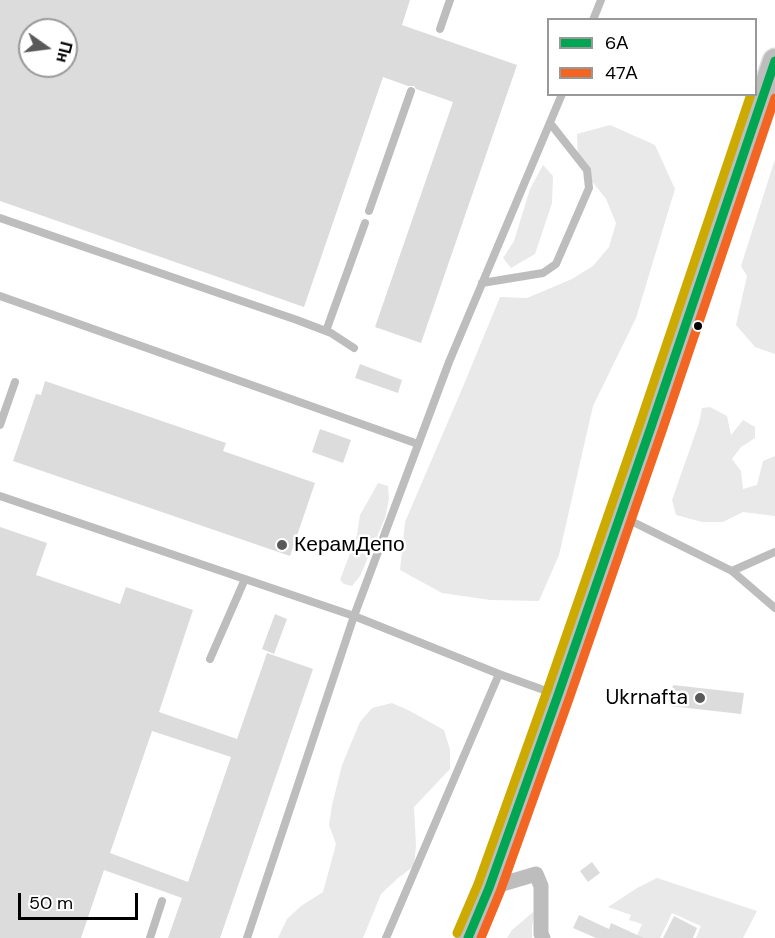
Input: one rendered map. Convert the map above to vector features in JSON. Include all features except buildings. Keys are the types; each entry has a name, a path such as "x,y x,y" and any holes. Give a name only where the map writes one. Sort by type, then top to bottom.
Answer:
{"main road":[{"path":"468,938 489,888 558,694 775,61"}],"street":[{"path":"489,888 536,874 541,886 541,934 543,938"}],"lane":[{"path":"440,29 450,0"},
{"path":"594,18 601,0"},
{"path":"369,211 411,91"},
{"path":"247,938 354,616 418,444 449,363 561,96"},
{"path":"482,283 543,273 556,264 589,188 587,170 550,123"},
{"path":"0,218 297,320 326,331 354,348"},
{"path":"326,331 365,223"},
{"path":"0,296 418,444"},
{"path":"0,425 15,382"},
{"path":"0,496 354,616 499,674 558,694"},
{"path":"620,516 732,571 775,608"},
{"path":"732,571 775,552"},
{"path":"210,660 245,579"},
{"path":"386,938 499,674"},
{"path":"150,938 162,901"}],"shaded area":[{"path":"610,125 655,145 675,189 636,318 593,406 559,555 539,601 490,600 442,593 400,570 405,522 500,297 527,298 572,279 593,266 609,247 616,223 606,199 578,158 577,134"},
{"path":"775,159 775,354 755,347 736,325 747,276 741,266"},
{"path":"543,165 553,176 552,203 535,254 511,268 503,258 514,241 530,189"},
{"path":"710,407 727,416 731,435 743,420 755,427 755,438 741,447 732,459 741,471 743,489 757,485 763,461 775,456 775,516 743,512 723,522 702,522 676,515 672,500 702,408"},
{"path":"378,483 388,486 389,499 385,518 360,576 352,586 344,584 340,580 357,535 360,515"},
{"path":"392,703 444,730 450,750 450,769 414,807 416,846 414,866 381,894 363,938 278,938 287,919 301,906 323,892 336,844 329,825 332,805 342,765 360,722 372,708"},
{"path":"657,878 757,911 743,938 696,938 701,926 672,913 660,938 636,938 642,924 629,920 631,915 608,907"},
{"path":"533,912 532,938 507,938 512,930"}],"transit line":[{"name":"6А","path":"468,938 489,888 558,695 775,61"},
{"path":"457,933 478,884 547,691 750,96"},
{"name":"47А","path":"481,938 500,892 569,699 775,98"}],"place":[{"name":"КерамДепо","path":"282,545"},
{"name":"Ukrnafta","path":"700,698"}]}
